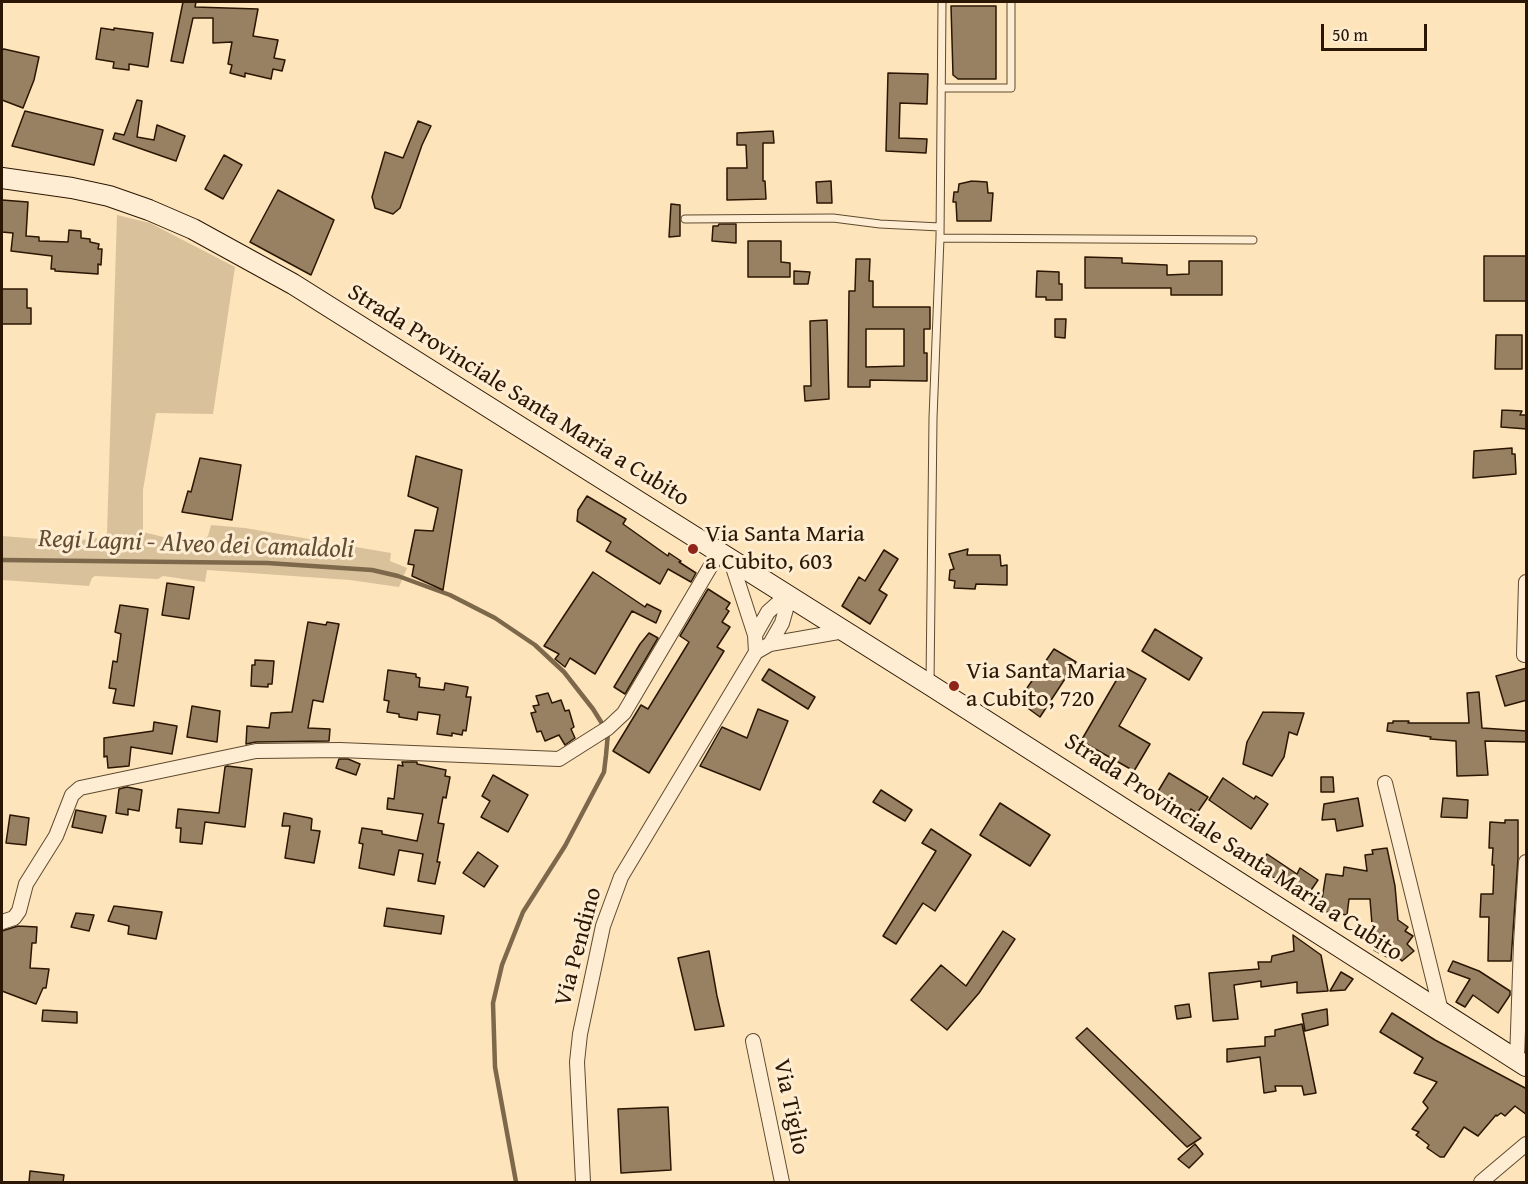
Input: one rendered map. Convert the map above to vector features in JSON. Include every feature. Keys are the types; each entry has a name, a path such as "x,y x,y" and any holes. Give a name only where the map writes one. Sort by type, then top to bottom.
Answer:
{"main road":[{"name":"Strada Provinciale Santa Maria a Cubito","path":"2,178 39,182 109,196 193,229 293,284 930,685 1522,1063"}],"street":[{"path":"725,557 755,635 756,652"},
{"path":"2,922 14,918 19,911 26,884 56,836 72,795 80,788 256,750 340,750 559,759 604,730 624,712 725,557"},
{"path":"1524,656 1527,582"},
{"path":"755,635 768,612 787,595"},
{"path":"770,644 782,623 787,595"},
{"name":"Via Pendino","path":"583,1182 577,1062 580,1034 603,926 621,877 756,652 770,644 844,631"},
{"path":"1385,783 1441,1011"},
{"path":"1522,1063 1521,943 1527,862"},
{"name":"Via Tiglio","path":"753,1041 782,1182"},
{"path":"1481,1182 1527,1144"}],"lane":[{"path":"930,685 933,418 940,238 942,2"},
{"path":"941,88 1011,88 1011,2"},
{"path":"685,219 825,217 880,224 940,227"},
{"path":"940,238 1253,240"}],"shaded area":[{"path":"117,215 150,223 235,267 213,414 156,413 143,490 143,532 180,541 202,543 208,536 211,525 245,528 391,553 390,561 407,568 399,587 350,580 207,570 205,582 163,576 158,579 95,576 89,586 2,580 2,536 64,541 92,539 107,533"}],"building":[{"path":"183,2 196,2 195,7 258,9 253,36 278,40 274,58 285,60 282,71 273,69 271,79 245,73 245,77 230,73 232,65 228,64 232,42 213,43 213,18 193,18 183,63 171,61"},
{"path":"951,6 996,6 996,79 958,79 953,75"},
{"path":"101,28 153,33 148,67 129,64 129,70 113,68 114,62 96,59"},
{"path":"2,50 39,57 34,80 23,108 2,100"},
{"path":"888,73 928,74 927,104 900,103 899,138 927,139 926,153 886,151"},
{"path":"137,100 142,101 137,137 154,140 157,125 185,136 176,161 113,139 115,133 124,135"},
{"path":"25,111 103,130 94,165 12,146"},
{"path":"418,121 431,126 400,208 393,214 375,208 372,197 385,152 403,158"},
{"path":"773,131 774,143 763,143 763,181 765,181 766,199 727,200 727,168 747,168 746,145 737,145 737,133"},
{"path":"224,155 242,165 223,199 205,189"},
{"path":"831,181 832,203 817,203 816,182"},
{"path":"972,181 987,182 988,193 993,193 991,221 957,221 956,202 953,202 954,192 958,192 959,184"},
{"path":"278,190 334,220 311,275 250,242"},
{"path":"2,200 28,202 26,236 39,237 39,241 68,242 69,230 81,231 81,238 90,239 90,242 99,244 98,249 102,249 98,274 55,271 51,269 52,256 11,251 13,233 2,232"},
{"path":"671,204 680,205 680,236 669,237"},
{"path":"736,224 736,243 712,241 713,226"},
{"path":"748,241 781,241 781,262 790,263 790,277 748,277"},
{"path":"1484,256 1527,256 1527,301 1484,301"},
{"path":"1085,257 1122,258 1122,263 1167,265 1167,275 1189,274 1189,261 1222,261 1222,295 1171,295 1171,288 1085,288"},
{"path":"856,259 870,259 869,281 873,281 873,307 930,307 930,329 924,329 927,381 870,380 870,387 848,387 849,291 855,291","holes":["866,329 904,329 904,366 866,367"]},
{"path":"794,271 810,272 808,284 794,284"},
{"path":"1037,271 1059,272 1062,300 1046,300 1046,297 1036,297"},
{"path":"2,289 27,289 27,308 31,308 31,324 2,324"},
{"path":"1055,319 1066,319 1065,338 1055,337"},
{"path":"827,320 829,399 805,401 804,386 811,386 810,321"},
{"path":"1496,335 1522,335 1522,369 1495,369"},
{"path":"1502,410 1522,411 1520,415 1527,415 1527,429 1501,427"},
{"path":"1512,448 1512,454 1515,454 1516,474 1473,478 1474,451"},
{"path":"416,456 462,470 443,590 412,576 414,565 408,564 415,530 433,531 438,508 408,496"},
{"path":"200,458 241,465 232,520 182,512 188,491 191,492"},
{"path":"587,496 626,519 623,524 696,573 691,582 668,569 660,584 606,551 611,542 577,521 578,510"},
{"path":"968,549 967,555 1000,555 1001,566 1007,565 1007,585 976,584 975,589 954,588 955,581 949,580 950,570 954,569 949,554"},
{"path":"884,550 898,559 879,590 887,595 870,624 842,606 859,577 865,581"},
{"path":"593,572 645,607 647,604 661,611 656,623 632,611 595,674 570,658 565,667 555,659 559,654 544,646"},
{"path":"167,583 194,587 189,619 162,615"},
{"path":"708,589 730,603 726,609 729,611 722,622 730,627 717,647 724,651 649,773 613,751 641,705 648,709 689,642 680,636"},
{"path":"120,605 148,609 134,706 113,703 116,689 109,688 113,661 117,662 121,634 115,632"},
{"path":"308,622 326,625 327,622 339,624 323,702 313,700 308,728 330,729 329,741 246,744 247,726 269,728 271,713 292,712"},
{"path":"1155,629 1202,658 1189,680 1142,651"},
{"path":"649,633 658,638 625,694 614,687"},
{"path":"1054,649 1076,662 1040,717 1018,701"},
{"path":"255,660 274,661 272,684 268,684 268,687 251,686 252,665 255,665"},
{"path":"1124,667 1146,679 1119,726 1150,744 1134,771 1081,741"},
{"path":"1527,668 1527,700 1505,706 1496,676"},
{"path":"769,669 815,697 808,709 762,680"},
{"path":"388,670 416,674 416,677 420,678 419,687 444,690 445,683 468,687 466,697 471,697 466,731 463,730 462,735 437,734 440,715 418,712 417,720 387,712 389,701 384,700"},
{"path":"1479,692 1482,728 1527,731 1527,742 1485,741 1488,775 1457,776 1456,741 1387,731 1388,723 1393,723 1393,721 1469,723 1467,693"},
{"path":"548,693 552,703 561,700 565,711 569,710 574,727 571,729 575,738 565,745 559,735 545,741 541,731 537,732 531,713 536,712 533,706 539,705 536,696"},
{"path":"192,706 220,711 217,742 187,737"},
{"path":"758,709 788,721 760,790 700,766 722,727 747,738"},
{"path":"1263,712 1304,713 1297,735 1289,732 1284,757 1272,776 1243,764 1247,742"},
{"path":"154,722 177,726 172,754 131,747 129,766 108,768 107,756 104,757 104,738 153,731"},
{"path":"339,759 348,759 360,764 356,775 336,768"},
{"path":"402,762 417,762 417,764 446,770 445,776 450,777 438,823 444,824 435,884 418,881 423,854 399,850 394,875 359,868 363,844 359,843 362,828 417,841 423,814 387,809 388,798 394,799 398,765 403,766"},
{"path":"225,767 252,769 245,827 205,822 202,844 180,842 181,828 176,828 178,809 219,813"},
{"path":"1169,773 1208,797 1197,813 1191,809 1185,819 1154,798"},
{"path":"493,775 528,795 508,832 481,817 490,801 482,796"},
{"path":"1321,777 1333,777 1334,792 1321,792"},
{"path":"1223,778 1254,799 1256,796 1268,804 1251,829 1209,800"},
{"path":"127,787 142,790 139,811 128,809 128,815 116,813 119,789"},
{"path":"881,790 912,810 905,821 873,802"},
{"path":"1358,798 1363,826 1337,831 1335,819 1322,820 1324,804"},
{"path":"1443,798 1468,800 1467,818 1441,817"},
{"path":"1000,803 1050,835 1030,866 980,835"},
{"path":"76,810 106,816 102,833 72,827"},
{"path":"284,813 312,819 311,830 320,831 314,863 285,858 290,826 282,826"},
{"path":"10,815 29,818 26,845 6,843"},
{"path":"1505,820 1518,820 1518,858 1511,961 1488,961 1489,917 1480,917 1481,894 1493,894 1494,865 1492,865 1493,848 1489,848 1490,822 1505,823"},
{"path":"931,829 971,855 935,911 923,903 896,944 883,936 936,851 922,843"},
{"path":"1387,848 1395,886 1398,920 1408,927 1405,931 1413,936 1407,944 1414,951 1402,961 1392,952 1389,958 1374,950 1370,899 1349,899 1347,915 1320,911 1326,874 1343,876 1344,867 1367,871 1365,855 1373,854 1372,850"},
{"path":"478,852 498,866 484,887 463,873"},
{"path":"1267,854 1297,874 1300,868 1318,880 1305,899 1258,867"},
{"path":"114,906 162,912 156,939 128,934 129,926 108,921"},
{"path":"387,908 444,916 441,934 384,926"},
{"path":"76,913 94,915 89,931 71,927"},
{"path":"18,926 37,927 36,943 32,943 30,968 49,969 46,988 43,988 36,1004 2,991 2,931"},
{"path":"1003,931 1015,939 979,993 947,1030 911,1000 941,965 966,986"},
{"path":"1293,935 1321,955 1328,991 1297,993 1297,982 1261,987 1261,981 1234,985 1238,1019 1213,1021 1209,973 1259,969 1258,962 1271,962 1272,956 1294,951"},
{"path":"709,951 724,1026 695,1030 678,958"},
{"path":"1453,961 1479,971 1510,991 1510,995 1498,1013 1473,995 1465,1007 1456,1002 1470,979 1448,971"},
{"path":"1341,972 1353,979 1345,990 1330,991"},
{"path":"1189,1004 1191,1017 1177,1019 1175,1006"},
{"path":"1327,1009 1328,1025 1305,1031 1302,1014"},
{"path":"43,1010 77,1012 77,1023 42,1021"},
{"path":"1392,1013 1435,1040 1527,1089 1527,1115 1515,1106 1505,1116 1501,1113 1496,1115 1478,1136 1464,1127 1444,1157 1440,1157 1427,1148 1429,1145 1416,1135 1419,1132 1412,1129 1428,1108 1423,1102 1437,1082 1414,1073 1423,1058 1380,1032"},
{"path":"1302,1024 1316,1093 1304,1095 1302,1086 1275,1086 1276,1091 1264,1093 1260,1057 1227,1062 1227,1049 1265,1046 1265,1037 1275,1036 1275,1030"},
{"path":"1087,1028 1201,1138 1187,1147 1076,1038"},
{"path":"668,1107 671,1170 621,1173 618,1109"},
{"path":"1195,1144 1203,1154 1189,1168 1178,1159"},
{"path":"30,1171 64,1175 63,1182 29,1182"}],"waterway":[{"name":"Regi Lagni - Alveo dei Camaldoli","path":"2,560 267,563 372,570 398,576 450,595 495,618 535,645 564,672 593,709 608,733 606,755 604,772 565,846 523,912 502,965 493,1003 495,1067 516,1182"}],"place":[{"name":"Via Santa Maria a Cubito, 603","path":"693,549"},
{"name":"Via Santa Maria a Cubito, 720","path":"954,686"}]}
